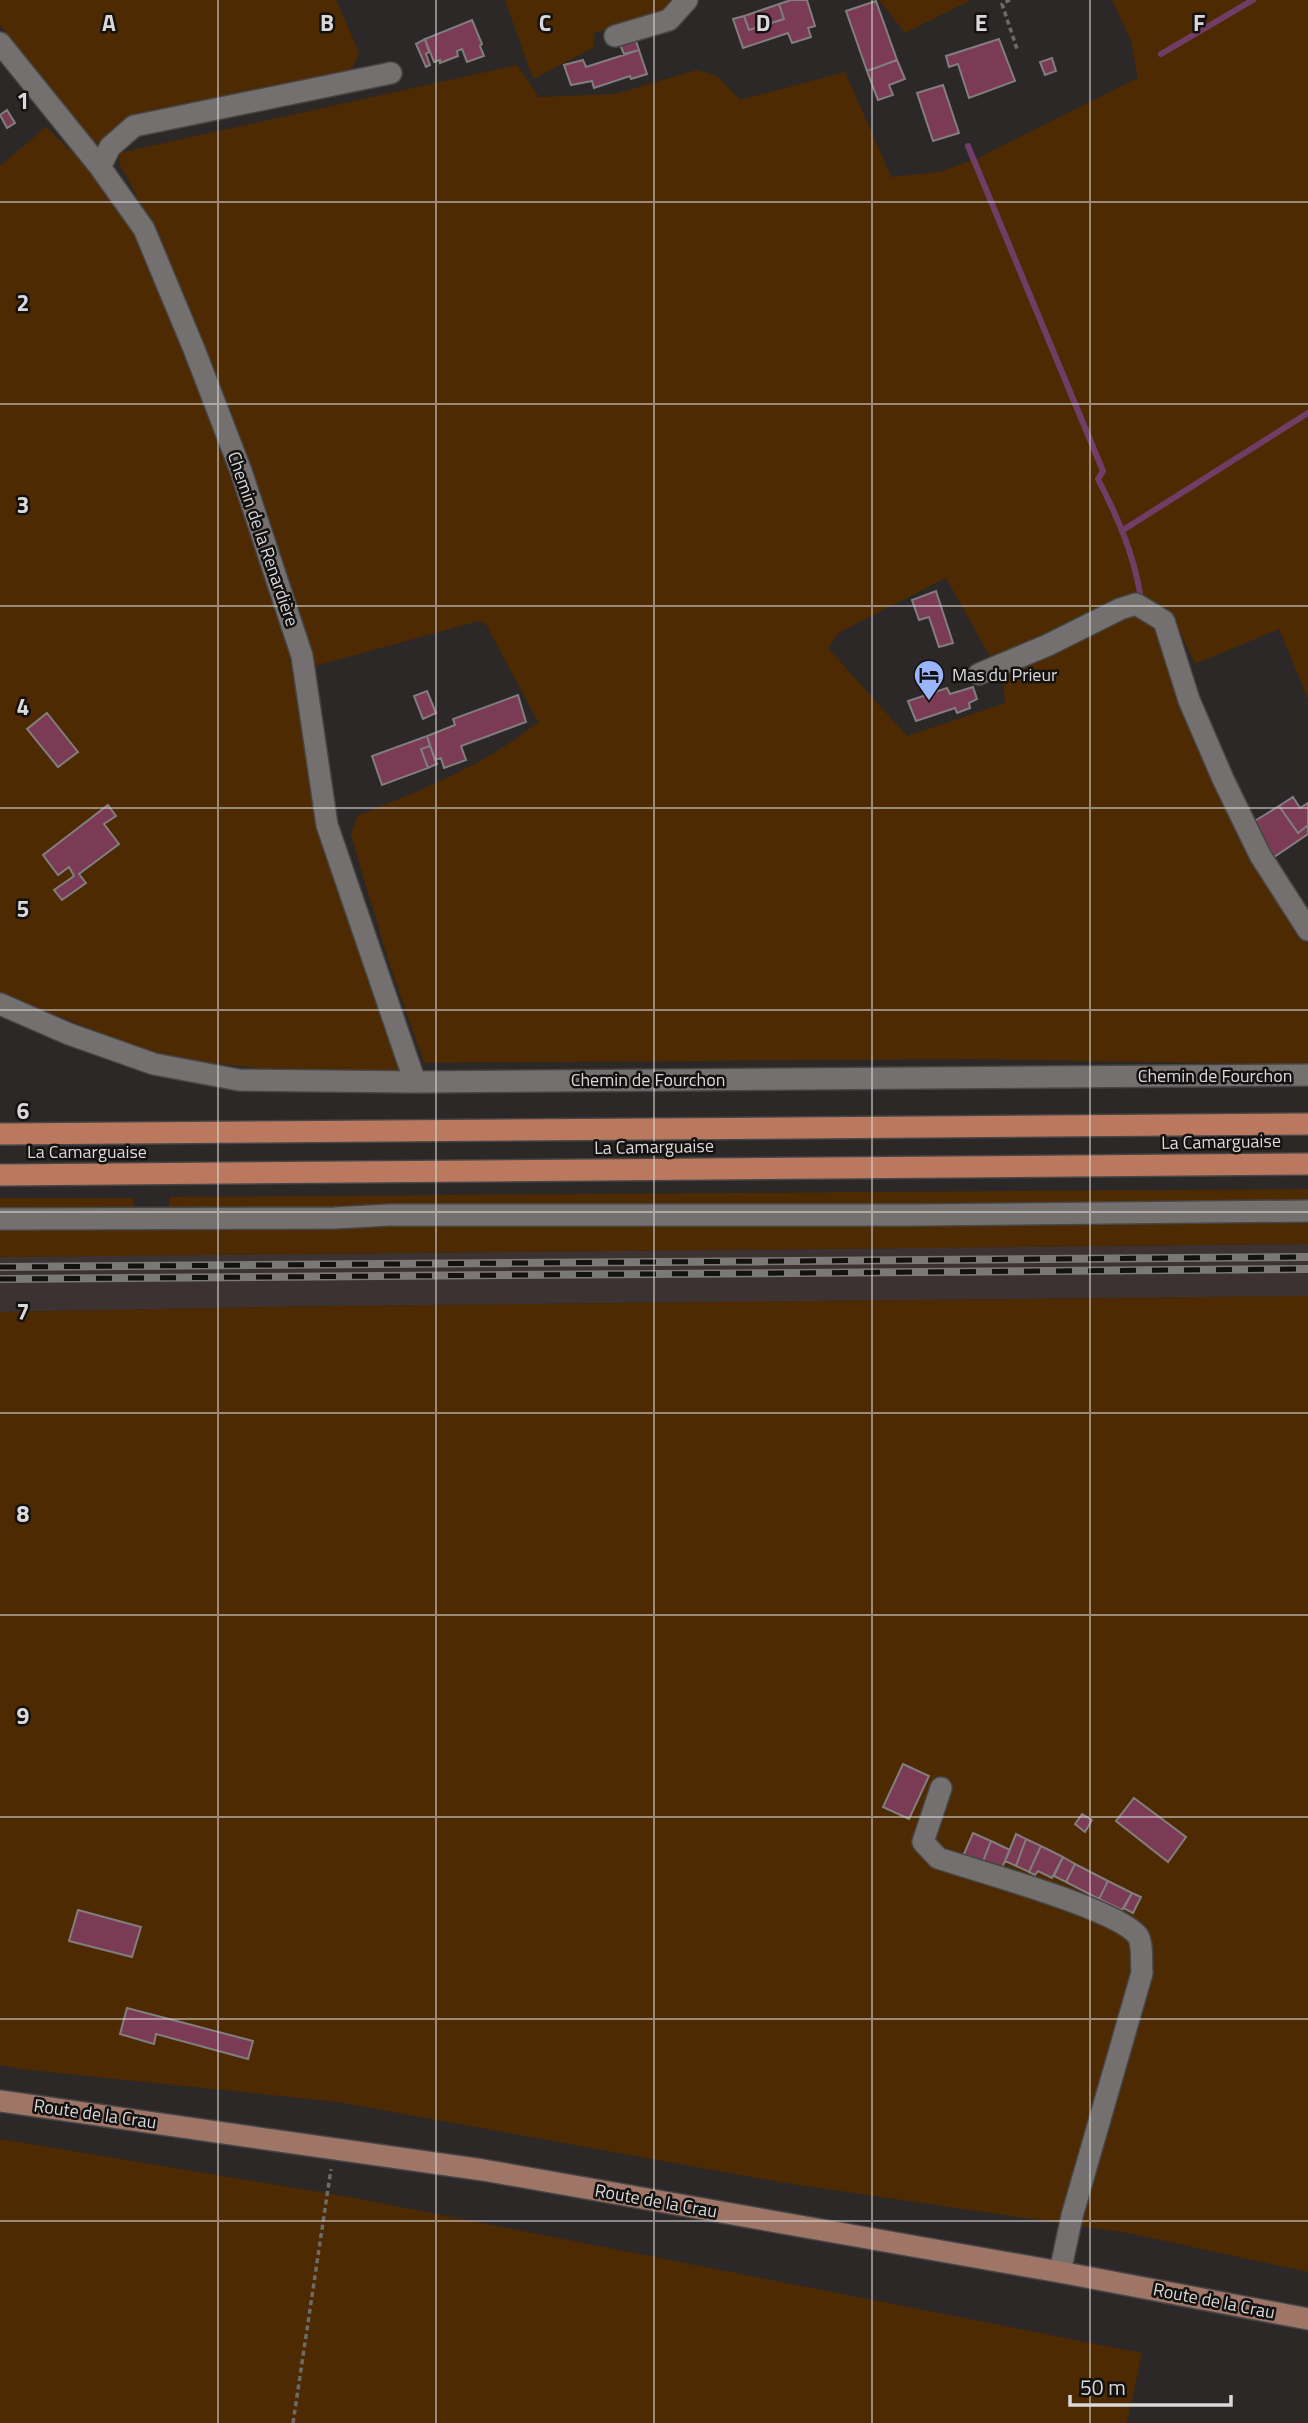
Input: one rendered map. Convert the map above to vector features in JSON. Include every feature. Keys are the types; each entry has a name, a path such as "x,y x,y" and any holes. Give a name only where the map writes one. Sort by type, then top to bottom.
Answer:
{"highway":[{"name":"La Camarguaise","path":"0,1134 1308,1124"},
{"name":"La Camarguaise","path":"0,1175 1308,1164"}],"main road":[{"name":"Route de la Crau","path":"0,2101 483,2170 1060,2272 1308,2319"}],"street":[{"path":"615,36 669,20 687,0"},
{"name":"Chemin de la Renardière","path":"0,43 100,167 144,229 194,349 241,471 302,656 327,825 415,1082"},
{"path":"100,167 110,147 134,126 391,73"},
{"path":"979,674 1048,645 1119,609 1136,604 1164,621 1189,700 1223,779 1260,855 1308,930"},
{"name":"Chemin de Fourchon","path":"0,1004 69,1034 155,1064 239,1080 415,1082 1308,1075"},
{"path":"0,1219 1308,1211"},
{"path":"941,1788 923,1842 938,1858 1064,1899 1127,1925 1140,1938 1142,1973 1072,2216 1060,2272"}],"path":[{"path":"1010,0 1002,4 1018,52"},
{"path":"293,2423 335,2149"}],"shaded area":[{"path":"0,0 336,0 359,52 352,69 318,79 139,117 115,128 95,145 0,25"},
{"path":"505,0 676,0 659,13 594,33 593,48 533,79"},
{"path":"879,0 971,0 905,33"},
{"path":"1112,0 1308,0 1308,699 1279,629 1195,664 1173,618 1162,605 1147,600 1000,656 989,655 946,578 838,633 828,648 907,736 1005,703 1002,673 1119,620 1136,617 1152,623 1297,930 1308,944 1308,1065 974,1059 424,1063 389,963 351,835 357,816 428,787 474,764 538,722 486,624 479,621 315,666 229,406 163,245 120,165 119,153 517,65 539,97 615,94 697,70 717,76 740,100 845,72 891,177 939,172 978,158 1138,78 1131,41"},
{"path":"46,127 109,188 149,263 192,361 252,529 289,653 311,764 401,1068 398,1074 286,1071 165,1058 0,993 0,166"},
{"path":"1308,1189 1308,1244 0,1257 0,1198 133,1198 133,1207 169,1207 170,1197"},
{"path":"1308,1244 1308,1296 0,1312 0,1257"},
{"path":"1308,1296 1308,2272 1128,2233 785,2183 337,2102 0,2065 0,1312"},
{"path":"0,2139 350,2197 1142,2353 1127,2423 0,2423"}],"building":[{"path":"791,0 807,0 815,26 808,28 811,37 792,43 788,33 743,48 733,19 744,16 749,30 784,19 779,4"},
{"path":"876,1 897,60 867,71 846,11"},
{"path":"779,4 784,19 749,30 744,16"},
{"path":"472,20 484,56 467,62 462,49 457,51 458,56 440,63 440,60 434,62 425,39"},
{"path":"425,39 430,65 426,67 416,44"},
{"path":"999,39 1015,81 969,98 958,64 949,67 946,56"},
{"path":"636,41 639,50 624,54 620,45"},
{"path":"639,50 647,74 631,79 630,76 594,88 592,81 571,85 564,65 583,60 586,67"},
{"path":"1052,58 1056,71 1045,75 1040,62"},
{"path":"897,60 905,79 889,85 893,95 878,100 867,71"},
{"path":"943,85 959,133 933,141 917,93"},
{"path":"7,110 15,123 7,128 0,115"},
{"path":"936,591 953,643 939,647 929,617 919,620 912,600"},
{"path":"973,687 977,699 969,703 970,708 957,713 955,708 916,721 908,701 947,688 950,694"},
{"path":"427,691 436,713 423,719 414,696"},
{"path":"518,695 526,722 461,746 466,760 444,768 441,758 435,760 427,736 455,725 453,719"},
{"path":"47,713 78,752 58,767 27,729"},
{"path":"427,736 430,746 421,749 428,768 382,785 372,756"},
{"path":"430,746 437,764 428,768 421,749"},
{"path":"1293,797 1300,808 1308,803 1308,825 1298,833 1279,806"},
{"path":"108,805 116,816 104,824 119,844 79,874 86,883 62,900 54,890 74,876 69,867 58,875 43,855"},
{"path":"1279,806 1298,833 1308,825 1308,834 1274,857 1253,822"},
{"path":"903,1764 929,1776 909,1819 883,1807"},
{"path":"1134,1798 1186,1837 1168,1862 1116,1821"},
{"path":"1082,1814 1092,1820 1085,1832 1075,1824"},
{"path":"973,1833 991,1841 982,1864 963,1856"},
{"path":"1016,1834 1026,1839 1016,1866 1005,1861"},
{"path":"1026,1839 1041,1846 1029,1872 1016,1866"},
{"path":"991,1841 1010,1850 1000,1872 982,1864"},
{"path":"1041,1846 1063,1857 1052,1878 1038,1871 1035,1875 1029,1872"},
{"path":"1063,1857 1075,1864 1066,1882 1054,1876"},
{"path":"1075,1864 1108,1881 1099,1899 1066,1882"},
{"path":"1108,1881 1132,1893 1122,1910 1099,1899"},
{"path":"1132,1893 1141,1897 1133,1913 1124,1908"},
{"path":"78,1910 141,1927 132,1957 69,1941"},
{"path":"127,2008 253,2041 248,2059 156,2034 154,2044 120,2034"}],"waterway":[{"path":"1161,54 1253,0"},
{"path":"968,146 1103,471 1098,479 1124,534 1140,593"},
{"path":"1123,530 1308,413"}],"railway":[{"path":"0,1267 1308,1257"},
{"path":"0,1279 1308,1269"}],"place":[{"name":"Mas du Prieur","path":"929,702"}]}
